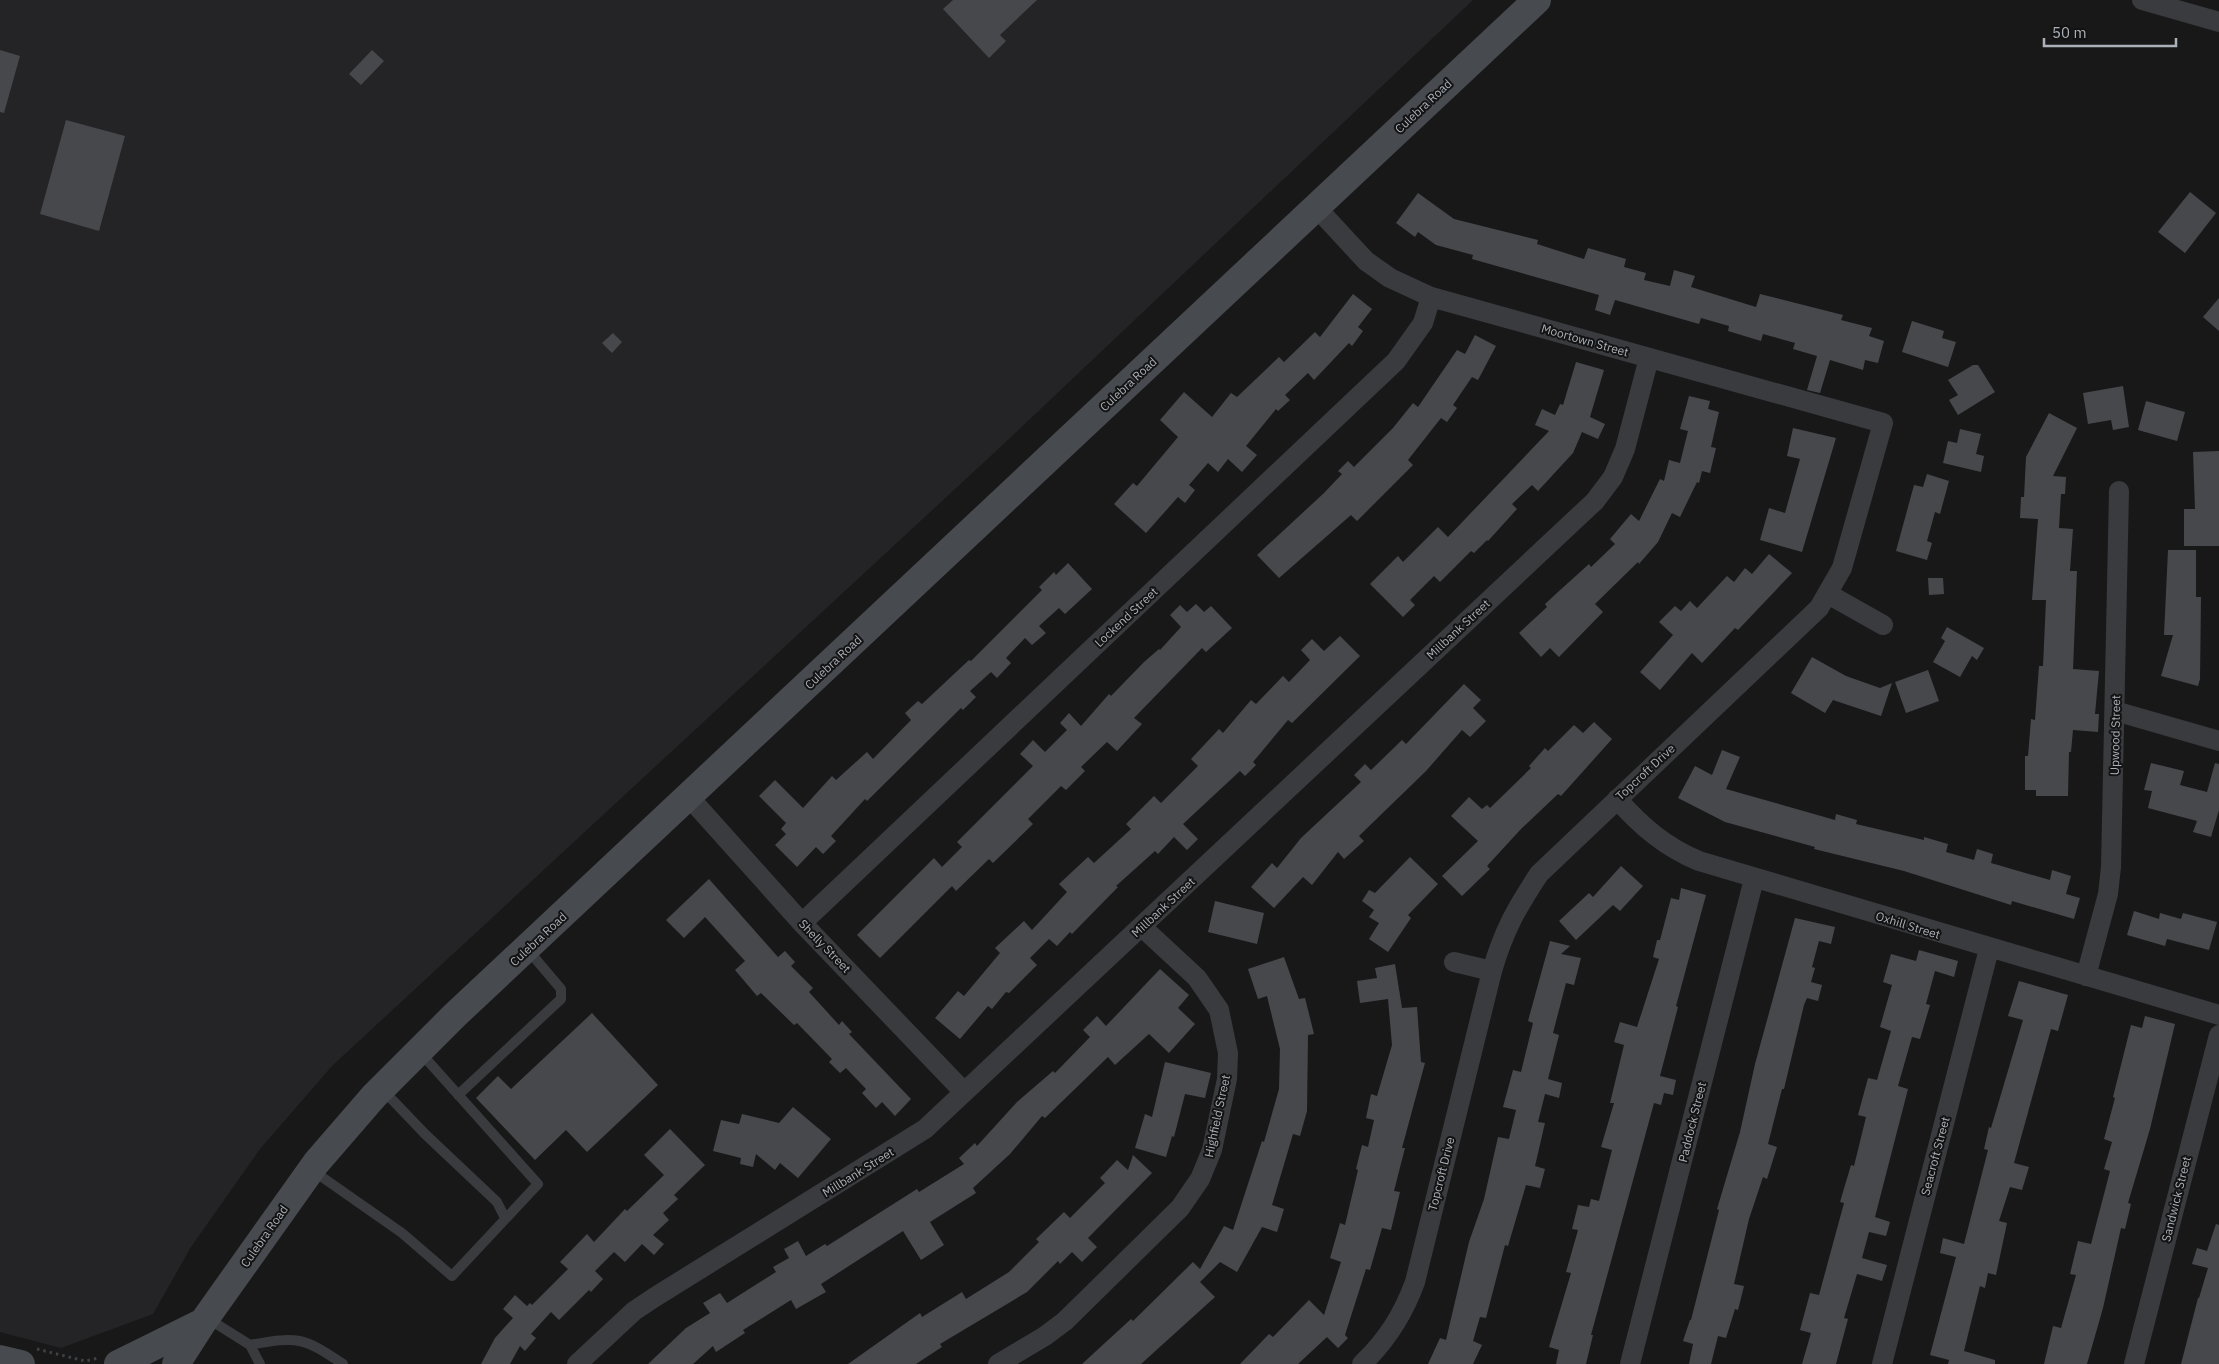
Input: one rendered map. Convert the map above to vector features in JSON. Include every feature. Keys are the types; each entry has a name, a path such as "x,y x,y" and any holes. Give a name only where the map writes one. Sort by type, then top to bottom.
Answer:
{"main road":[{"name":"Culebra Road","path":"176,1364 205,1320 312,1170 382,1088 527,949 1536,0"},
{"path":"110,1361 205,1320 200,1364"},
{"path":"0,1358 24,1355"}],"street":[{"path":"2142,0 2219,22"},
{"name":"Moortown Street","path":"1316,207 1366,262 1390,278 1431,297 1883,423"},
{"name":"Lockend Street","path":"802,922 1396,361 1423,322 1431,297"},
{"name":"Millbank Street","path":"577,1364 634,1311 913,1138 1595,501 1613,477 1625,449 1649,358"},
{"name":"Topcroft Drive","path":"1362,1364 1381,1345 1391,1331 1408,1300 1415,1282 1492,971 1502,937 1517,906 1539,874 1808,620 1828,594 1842,568 1883,423"},
{"name":"Upwood Street","path":"2086,976 2109,885 2115,711 2119,492"},
{"path":"1828,594 1883,626"},
{"path":"2115,711 2219,740"},
{"name":"Shelly Street","path":"689,797 802,922 964,1092"},
{"name":"Oxhill Street","path":"1617,799 1638,822 1664,844 1699,861 1989,949 2219,1015"},
{"name":"Paddock Street","path":"1630,1364 1754,879"},
{"name":"Highfield Street","path":"998,1364 1045,1336 1065,1321 1180,1208 1200,1179 1212,1150 1227,1079 1228,1053 1219,1010 1197,978 1142,926"},
{"name":"Seacroft Street","path":"1882,1364 1989,949"},
{"path":"1454,962 1492,971"},
{"name":"Sandwick Street","path":"2134,1364 2219,1035"}],"lane":[{"path":"458,1095 561,999 561,988 527,949"},
{"path":"312,1170 402,1233 452,1276 538,1184 419,1051"},
{"path":"382,1088 425,1134 497,1202 505,1218"},
{"path":"205,1320 250,1345 260,1364"},
{"path":"250,1345 290,1338 313,1344 343,1364"}],"path":[{"path":"24,1355 85,1361 110,1361"}],"shaded area":[{"path":"0,0 1473,0 995,452 332,1066 260,1149 191,1247 153,1314 61,1348 0,1332"}],"building":[{"path":"953,0 1037,0 1000,35 1006,41 989,58 943,9"},
{"path":"0,50 20,56 4,113 0,112"},
{"path":"372,50 384,61 361,85 349,74"},
{"path":"66,120 125,136 99,231 40,214"},
{"path":"2190,192 2216,213 2185,253 2158,232"},
{"path":"1418,193 1454,219 1538,240 1537,244 1584,259 1588,248 1626,259 1624,267 1646,273 1644,280 1670,286 1674,270 1695,276 1691,287 1756,307 1760,294 1843,315 1841,320 1872,328 1869,336 1884,341 1878,363 1865,360 1863,370 1830,360 1820,393 1807,390 1817,356 1793,349 1795,343 1763,334 1761,341 1728,331 1729,326 1701,318 1699,324 1615,300 1610,315 1595,310 1599,295 1472,259 1473,255 1436,245 1418,232 1415,237 1396,223"},
{"path":"1353,294 1372,309 1358,327 1363,331 1352,346 1349,343 1314,380 1308,373 1285,395 1290,400 1278,411 1276,409 1246,446 1257,455 1242,472 1228,459 1218,472 1208,463 1189,485 1195,490 1185,503 1178,497 1146,533 1114,504 1133,483 1137,486 1178,437 1160,420 1184,392 1212,417 1231,393 1237,397 1279,357 1284,362 1315,332 1320,337"},
{"path":"2219,298 2219,331 2203,317"},
{"path":"1912,321 1944,331 1942,338 1956,342 1948,367 1902,352"},
{"path":"613,333 622,342 612,353 602,343"},
{"path":"1475,335 1496,346 1478,380 1472,377 1453,405 1457,408 1447,422 1441,418 1408,460 1413,465 1357,521 1351,515 1279,578 1257,555 1324,493 1342,474 1338,471 1348,461 1354,467 1393,428 1413,403 1418,407 1457,350 1465,354"},
{"path":"1576,362 1604,370 1590,417 1605,424 1598,439 1582,432 1573,453 1538,491 1532,485 1512,504 1517,509 1488,541 1474,553 1471,551 1440,582 1434,576 1410,600 1415,605 1403,617 1370,584 1398,556 1403,562 1438,527 1448,537 1549,431 1535,425 1542,409 1555,415 1560,404 1563,405"},
{"path":"1973,365 1978,365 1995,392 1958,415 1949,400 1958,395 1948,380"},
{"path":"2123,386 2129,427 2113,430 2111,420 2088,424 2083,393"},
{"path":"1689,396 1710,401 1708,409 1719,412 1711,447 1716,448 1710,473 1702,471 1699,483 1697,482 1680,517 1672,513 1658,542 1639,564 1638,562 1595,604 1603,612 1559,657 1550,648 1541,657 1519,633 1547,607 1545,604 1589,564 1591,567 1615,544 1610,539 1631,514 1639,521 1660,479 1664,481 1669,460 1680,463 1688,431 1680,429"},
{"path":"2146,401 2185,412 2177,441 2138,430"},
{"path":"2049,413 2077,428 2053,476 2066,477 2065,494 2061,494 2059,528 2073,529 2070,571 2077,571 2073,669 2099,671 2095,714 2099,714 2098,732 2073,730 2071,752 2069,752 2068,796 2036,796 2036,790 2025,790 2025,756 2028,756 2031,719 2035,720 2039,666 2043,666 2046,600 2032,600 2038,519 2020,518 2021,497 2024,497 2026,457"},
{"path":"1793,428 1836,438 1802,552 1760,540 1769,508 1785,513 1800,459 1787,456"},
{"path":"1960,429 1981,434 1976,454 1984,456 1981,472 1943,463 1948,441 1957,443"},
{"path":"2219,451 2219,546 2184,546 2184,509 2195,509 2193,452"},
{"path":"1927,474 1949,481 1940,514 1935,512 1927,541 1932,543 1927,560 1896,551 1914,485 1923,487"},
{"path":"2168,550 2196,550 2196,597 2201,597 2200,679 2198,686 2161,676 2173,635 2164,635"},
{"path":"1769,554 1792,573 1738,630 1735,628 1702,663 1692,653 1660,690 1640,672 1673,635 1659,622 1675,606 1681,611 1690,601 1697,608 1727,576 1734,582 1745,568 1752,574"},
{"path":"1068,563 1092,589 1065,614 1059,608 1039,626 1046,633 1032,645 1025,638 1006,658 1011,663 997,678 991,672 970,691 976,697 963,710 961,708 867,801 865,799 831,836 836,841 823,854 816,847 797,867 775,845 786,834 781,829 786,823 759,796 775,780 803,808 832,776 836,780 867,752 873,759 911,720 905,713 918,701 922,704 969,660 971,661 1042,590 1039,587 1054,572 1056,575"},
{"path":"1928,578 1943,578 1944,594 1929,595"},
{"path":"1196,604 1204,612 1211,606 1232,628 1206,652 1202,648 1134,718 1142,724 1117,751 1107,742 1081,767 1085,771 1066,790 1061,786 1028,819 1033,824 993,863 989,859 956,891 952,886 880,958 857,935 934,858 942,867 962,847 957,842 1033,766 1020,754 1033,740 1045,752 1067,730 1060,723 1069,713 1081,726 1109,694 1111,696 1144,662 1160,650 1181,627 1170,615 1180,605 1187,612"},
{"path":"1947,627 1984,648 1977,660 1972,656 1960,677 1933,662 1945,641 1941,638"},
{"path":"1340,636 1360,656 1292,723 1288,720 1253,762 1256,765 1245,776 1240,771 1183,824 1198,839 1187,850 1174,837 1158,854 1155,851 1116,886 1118,887 1072,934 1070,932 1057,946 1049,939 1030,958 1037,965 1009,993 1006,992 992,1009 988,1006 960,1039 935,1018 958,991 964,996 1000,953 995,948 1024,921 1032,930 1067,892 1059,884 1088,857 1094,863 1131,829 1126,824 1154,796 1161,803 1198,766 1191,759 1219,729 1223,733 1251,700 1256,704 1283,676 1289,682 1310,660 1301,650 1312,639 1324,651"},
{"path":"1812,657 1846,676 1880,688 1892,683 1881,716 1833,700 1825,713 1791,693"},
{"path":"1928,670 1939,701 1906,713 1895,682"},
{"path":"1464,684 1481,700 1473,708 1486,721 1470,737 1462,730 1426,771 1359,836 1364,841 1344,859 1338,852 1312,885 1303,877 1274,908 1251,887 1272,863 1277,868 1301,838 1361,782 1354,775 1365,764 1371,770 1402,740 1406,744"},
{"path":"1594,722 1612,739 1561,796 1558,794 1521,829 1487,866 1490,869 1462,896 1442,876 1478,841 1451,816 1469,797 1482,809 1487,805 1490,808 1531,768 1529,766 1545,748 1548,751 1574,725 1583,733"},
{"path":"1722,750 1740,757 1726,789 1835,820 1836,814 1857,820 1856,824 1924,840 1924,837 1948,844 1946,852 1974,860 1977,849 1993,854 1991,863 2050,880 2052,870 2071,876 2066,894 2080,898 2074,919 2012,901 2011,905 1904,871 1814,849 1815,847 1725,822 1678,798 1695,766 1712,775"},
{"path":"2151,763 2184,771 2180,785 2207,792 2215,763 2219,764 2219,810 2211,837 2193,832 2197,821 2148,808 2152,791 2144,790"},
{"path":"1410,857 1438,884 1408,915 1411,918 1388,952 1369,939 1379,923 1369,917 1374,910 1362,901 1369,890 1375,893"},
{"path":"1621,866 1643,886 1620,911 1613,905 1576,940 1559,921 1589,893 1593,897"},
{"path":"709,879 778,957 785,951 795,962 791,966 813,988 809,992 839,1025 842,1021 852,1032 849,1034 911,1099 895,1116 882,1102 876,1108 862,1093 866,1089 846,1068 840,1073 829,1062 832,1059 797,1023 794,1025 761,993 757,996 735,970 745,961 705,917 684,938 666,920"},
{"path":"1681,888 1706,895 1676,1006 1678,1007 1660,1076 1676,1080 1673,1095 1664,1093 1661,1105 1654,1103 1591,1335 1593,1335 1586,1364 1556,1364 1559,1350 1549,1347 1571,1273 1566,1272 1578,1230 1572,1229 1578,1205 1589,1207 1591,1199 1599,1201 1612,1150 1601,1147 1614,1103 1610,1103 1624,1045 1614,1042 1620,1022 1637,1027 1659,959 1653,957 1657,940 1660,940 1671,898 1679,900"},
{"path":"1215,901 1264,913 1257,944 1208,932"},
{"path":"2134,911 2159,919 2160,913 2181,919 2183,913 2217,922 2209,950 2167,939 2165,946 2127,935"},
{"path":"1795,918 1835,927 1831,944 1819,941 1812,967 1815,968 1811,982 1822,985 1818,1001 1807,998 1804,1005 1784,1089 1782,1089 1768,1144 1777,1147 1767,1179 1763,1177 1749,1219 1734,1284 1744,1286 1738,1310 1735,1309 1726,1338 1718,1336 1711,1364 1689,1364 1693,1344 1683,1341 1691,1320 1719,1210 1717,1209 1740,1132 1755,1064"},
{"path":"1550,941 1570,946 1561,954 1581,958 1574,985 1566,983 1553,1033 1559,1035 1548,1079 1562,1083 1559,1098 1545,1094 1538,1122 1545,1123 1535,1166 1545,1169 1540,1188 1526,1185 1508,1246 1505,1245 1486,1318 1480,1317 1473,1341 1482,1345 1473,1364 1428,1364 1440,1338 1446,1340 1469,1242 1484,1199 1498,1137 1509,1139 1516,1110 1503,1107 1513,1070 1521,1072 1533,1023 1528,1021"},
{"path":"1919,950 1958,961 1954,977 1935,971 1926,1004 1930,1005 1920,1039 1912,1037 1898,1086 1908,1089 1875,1217 1890,1222 1886,1236 1869,1232 1862,1258 1887,1265 1882,1281 1857,1274 1844,1318 1848,1319 1836,1364 1802,1364 1811,1333 1800,1330 1810,1293 1819,1295 1844,1203 1840,1202 1851,1165 1854,1166 1866,1117 1858,1115 1868,1078 1877,1080 1891,1031 1880,1027 1892,985 1883,982 1891,954 1916,961"},
{"path":"1284,957 1299,999 1305,998 1314,1034 1308,1035 1307,1111 1300,1136 1293,1134 1272,1205 1284,1209 1277,1232 1262,1227 1237,1272 1220,1262 1200,1282 1215,1297 1141,1364 1082,1364 1131,1319 1133,1321 1193,1262 1200,1269 1224,1226 1233,1230 1262,1141 1264,1142 1279,1089 1280,1049 1267,996 1258,999 1248,969"},
{"path":"1395,964 1402,1008 1417,1007 1421,1062 1425,1063 1402,1148 1405,1148 1394,1191 1400,1192 1391,1230 1382,1228 1370,1270 1366,1269 1345,1335 1348,1338 1338,1348 1327,1337 1298,1364 1240,1364 1269,1334 1273,1337 1309,1300 1324,1315 1341,1262 1330,1258 1340,1223 1345,1225 1362,1145 1368,1147 1374,1120 1366,1118 1371,1094 1377,1096 1392,1045 1388,999 1360,1003 1357,981 1377,978 1375,968"},
{"path":"1160,969 1189,995 1178,1008 1195,1024 1169,1053 1149,1034 1115,1065 1108,1057 1045,1118 1042,1116 1010,1154 973,1188 976,1193 930,1222 944,1245 921,1260 903,1231 821,1284 826,1292 796,1309 791,1300 743,1330 745,1333 716,1352 713,1346 693,1364 648,1364 686,1328 710,1313 703,1303 720,1293 727,1303 776,1272 773,1267 789,1258 784,1249 798,1241 806,1256 825,1244 827,1246 917,1189 919,1192 964,1164 959,1158 975,1143 977,1146 1017,1102 1053,1071 1055,1073 1090,1037 1083,1030 1097,1016 1106,1026"},
{"path":"2019,981 2068,995 2058,1031 2051,1029 2014,1163 2029,1167 2022,1190 2010,1187 1999,1221 2007,1223 1996,1275 1988,1273 1985,1288 1980,1286 1964,1351 1995,1360 1995,1364 1948,1364 1949,1360 1930,1355 1956,1257 1940,1253 1943,1238 1964,1244 1988,1150 1984,1149 1989,1127 1991,1128 2023,1020 2008,1016"},
{"path":"592,1013 658,1085 587,1152 566,1130 535,1160 476,1098 498,1076 511,1089"},
{"path":"2145,1016 2175,1024 2150,1129 2128,1203 2131,1204 2125,1229 2121,1228 2103,1308 2087,1364 2044,1364 2053,1326 2061,1328 2076,1275 2070,1274 2078,1241 2091,1244 2110,1171 2104,1169 2112,1142 2104,1139 2115,1098 2113,1097 2131,1025 2142,1028"},
{"path":"1165,1062 1211,1073 1205,1098 1185,1094 1174,1137 1172,1136 1166,1157 1135,1148 1145,1114 1152,1117"},
{"path":"793,1107 831,1139 798,1178 780,1163 775,1170 756,1154 753,1167 740,1164 741,1158 713,1151 721,1120 739,1124 742,1114 779,1123"},
{"path":"670,1129 705,1165 674,1195 678,1199 663,1213 669,1220 653,1235 664,1244 654,1255 642,1244 625,1262 614,1252 595,1271 603,1279 591,1292 589,1290 559,1320 551,1312 531,1334 536,1338 525,1351 520,1346 510,1364 481,1364 495,1338 513,1318 503,1309 515,1295 527,1306 530,1303 532,1305 568,1269 560,1262 587,1234 594,1242 625,1209 627,1211 664,1175 644,1155"},
{"path":"1133,1155 1152,1173 1088,1238 1097,1247 1082,1262 1072,1252 1060,1264 1058,1261 1027,1292 940,1344 942,1347 916,1364 848,1364 920,1313 922,1317 962,1292 966,1299 1009,1272 1039,1242 1036,1239 1064,1212 1070,1218 1105,1183 1100,1178 1117,1160 1128,1170"},
{"path":"2216,1224 2219,1225 2219,1364 2181,1364 2198,1298 2208,1268 2192,1264 2197,1248 2207,1251"}]}
